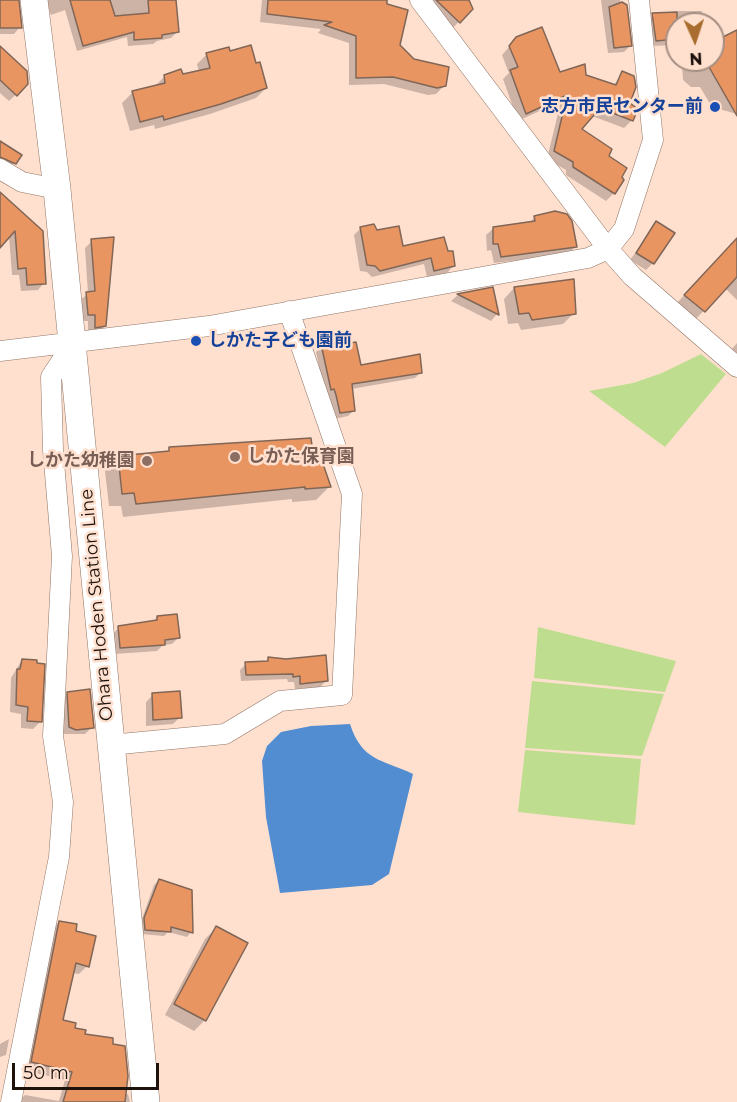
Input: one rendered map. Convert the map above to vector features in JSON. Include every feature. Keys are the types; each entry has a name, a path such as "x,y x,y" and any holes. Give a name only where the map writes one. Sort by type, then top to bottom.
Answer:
{"main road":[{"name":"Ohara Hoden Station Line","path":"34,0 57,189 146,1102"}],"street":[{"path":"420,0 608,249 632,276 737,367"},
{"path":"0,351 209,326 588,258 608,249 624,229 653,140 639,0"},
{"path":"0,169 22,182 57,189"},
{"path":"110,746 225,734 280,701 342,695 352,494 289,311"},
{"path":"11,1102 60,857 63,802 53,736 62,556 52,450 51,377 72,344"}],"green space":[{"path":"701,354 726,374 665,447 589,391 633,383 662,373"},
{"path":"538,627 676,661 665,692 534,678"},
{"path":"532,681 664,694 642,756 525,748"},
{"path":"525,750 641,759 635,825 518,812"}],"water":[{"path":"350,724 360,745 367,752 413,774 389,874 372,885 280,893 266,817 262,761 267,746 281,732 311,726"}],"building":[{"path":"0,0 19,0 22,28 0,28"},
{"path":"70,0 110,0 115,16 149,13 148,0 176,0 179,32 162,35 162,38 134,40 134,32 83,46"},
{"path":"268,0 387,0 387,4 408,10 400,45 414,59 449,67 446,86 437,88 393,77 356,78 356,36 324,25 332,22 267,14"},
{"path":"436,0 469,0 473,9 460,23"},
{"path":"622,2 627,5 632,46 614,48 609,7"},
{"path":"665,12 665,40 656,41 652,13"},
{"path":"542,27 560,72 585,64 586,75 616,85 622,71 634,76 636,87 630,103 638,109 633,121 600,108 582,129 612,149 609,156 627,168 622,177 624,180 615,194 573,167 573,162 554,151 567,95 526,114 510,70 518,67 509,46 516,37"},
{"path":"737,30 737,116 712,72 725,72 725,36"},
{"path":"251,45 256,63 260,62 267,88 164,120 163,116 140,122 132,91 165,83 164,75 181,69 183,74 210,68 206,53 229,47 230,51"},
{"path":"0,46 27,71 28,84 17,96 0,80"},
{"path":"0,141 22,155 16,164 0,157"},
{"path":"0,192 43,231 46,284 27,285 26,268 18,269 15,231 0,248"},
{"path":"555,211 567,214 572,221 577,247 501,257 498,244 493,244 493,227 535,221 534,216"},
{"path":"656,221 675,233 654,264 636,253"},
{"path":"374,224 377,230 399,226 403,246 444,237 448,251 453,251 455,266 434,271 431,258 380,271 375,266 367,265 360,227"},
{"path":"114,237 106,326 95,328 95,315 88,315 86,292 95,291 91,239"},
{"path":"737,238 737,277 705,312 684,295"},
{"path":"574,279 576,314 532,320 529,313 519,314 514,287"},
{"path":"493,287 499,315 457,294"},
{"path":"337,341 337,345 356,342 361,365 420,354 422,373 352,384 355,411 340,413 334,389 331,390 321,344"},
{"path":"311,438 314,461 322,461 331,487 305,489 305,487 136,504 134,493 122,494 118,456 169,451 169,447"},
{"path":"177,614 180,638 165,640 165,645 120,648 118,626 157,620 157,616"},
{"path":"326,655 328,681 300,684 300,676 293,677 293,674 246,675 245,662 268,661 268,657 286,659"},
{"path":"22,659 37,660 37,663 45,664 42,722 27,721 28,707 16,705 17,669 20,669"},
{"path":"90,689 94,728 76,730 69,727 67,692"},
{"path":"180,691 182,718 153,720 152,693"},
{"path":"159,879 192,890 193,933 171,927 171,932 145,930 144,918"},
{"path":"59,921 77,924 76,931 96,936 89,967 76,963 63,1020 76,1023 75,1028 86,1030 85,1034 113,1038 113,1044 125,1046 128,1076 125,1102 63,1102 72,1072 31,1062"},
{"path":"216,926 248,943 206,1021 174,1004"}],"place":[{"name":"志方市民センター前","path":"715,107"},
{"name":"しかた子ども園前","path":"196,341"},
{"name":"しかた保育園","path":"235,457"},
{"name":"しかた幼稚園","path":"147,461"}]}
